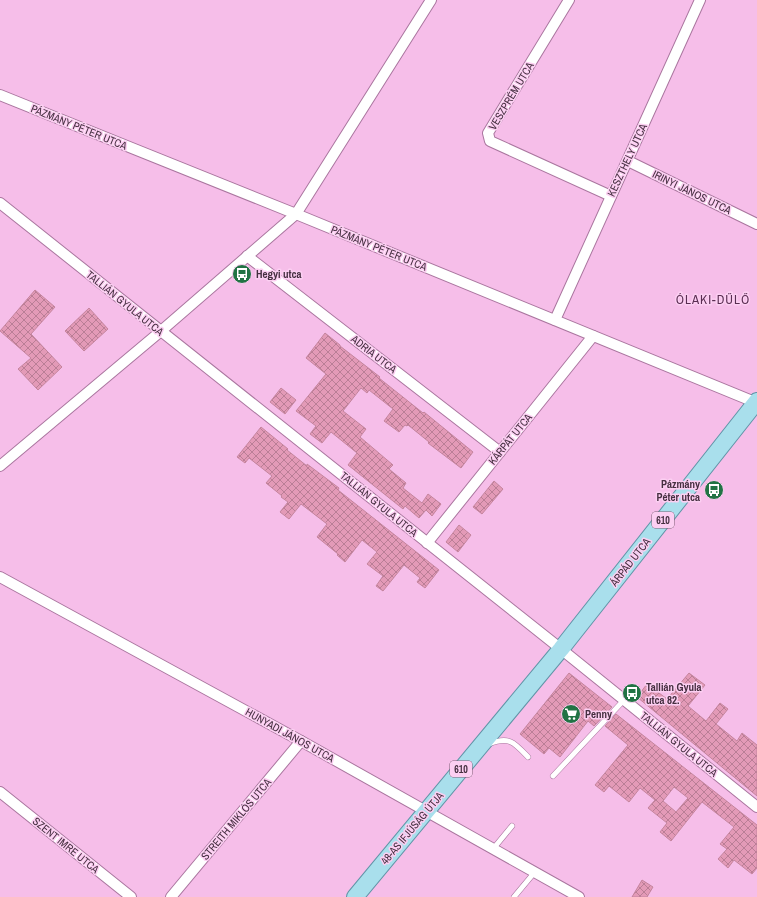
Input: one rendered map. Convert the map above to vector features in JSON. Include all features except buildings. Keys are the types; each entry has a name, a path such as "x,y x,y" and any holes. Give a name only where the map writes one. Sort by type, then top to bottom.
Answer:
{"main road":[{"name":"ÁRPÁD UTCA","path":"561,648 756,402"},
{"name":"48-AS IFJÚSÁG ÚTJA","path":"355,897 561,648"}],"street":[{"path":"0,466 161,331 296,214 431,0"},
{"name":"VESZPRÉM UTCA","path":"569,0 488,132 490,141 611,196"},
{"name":"KESZTHELY UTCA","path":"555,320 700,0"},
{"name":"PÁZMÁNY PÉTER UTCA","path":"0,96 296,214 756,402"},
{"name":"IRINYI JÁNOS UTCA","path":"628,161 757,224"},
{"name":"TALLIÁN GYULA UTCA","path":"0,203 561,648 757,806"},
{"name":"ADRIA UTCA","path":"247,256 500,452"},
{"name":"KÁRPÁT UTCA","path":"427,543 593,336"},
{"name":"HUNYADI JÁNOS UTCA","path":"0,576 579,897"},
{"name":"STREITH MIKLÓS UTCA","path":"171,897 301,742"},
{"name":"SZENT IMRE UTCA","path":"0,792 131,897"}],"lane":[{"path":"553,776 624,700"},
{"path":"477,750 489,744 506,739 516,744 528,757"},
{"path":"493,849 512,826"},
{"path":"514,897 534,873"}],"place":[{"name":"Hegyi utca","path":"242,274"},
{"name":"Pázmány Péter utca","path":"714,490"},
{"name":"Tallián Gyula utca 82.","path":"632,693"},
{"name":"Penny","path":"571,714"}],"district":[{"name":"ÓLAKI-DŰLŐ","path":"713,299"}]}
